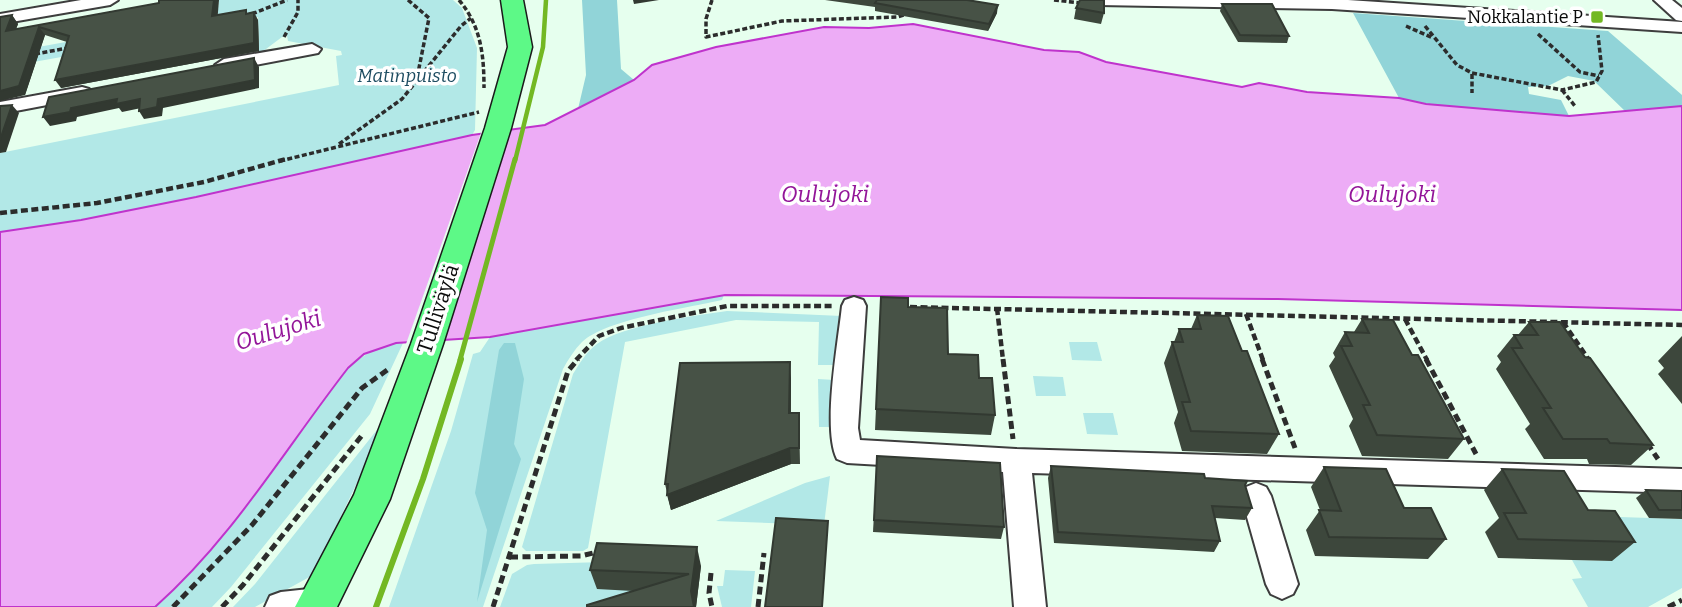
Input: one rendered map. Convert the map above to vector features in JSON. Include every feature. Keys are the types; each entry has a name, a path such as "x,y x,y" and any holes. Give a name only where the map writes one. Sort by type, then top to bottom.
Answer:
{"main road":[{"name":"Tulliväylä","path":"317,605 371,499 413,353 488,119 520,47 512,0"}],"street":[{"path":"0,19 110,0"},
{"path":"1098,0 1437,5 1540,24 1682,27"},
{"path":"1530,0 1540,24"},
{"path":"1662,0 1682,16"},
{"path":"208,68 312,49"},
{"path":"0,108 98,89"},
{"path":"853,306 844,428 847,451 1016,461 1677,481"},
{"path":"1016,461 1030,607"},
{"path":"1256,496 1282,584"},
{"path":"281,607 317,605"}],"path":[{"path":"247,15 260,13 287,0"},
{"path":"273,56 298,12 298,0"},
{"path":"408,0 429,18 416,84"},
{"path":"459,0 471,18 484,47 484,98"},
{"path":"712,0 706,19 706,37 814,18 897,17 908,13 914,7"},
{"path":"335,146 402,99 461,26 471,18"},
{"path":"1422,23 1457,65 1472,74 1562,90 1589,86 1596,82 1602,71 1597,27"},
{"path":"1540,24 1580,72 1599,76"},
{"path":"26,56 79,46"},
{"path":"1472,74 1472,93"},
{"path":"1562,90 1575,106"},
{"path":"0,213 97,203 204,182 335,146 488,119"},
{"path":"493,607 568,371 589,344 599,336 621,328 727,306 853,306"},
{"path":"906,307 1682,325"},
{"path":"997,308 1016,461"},
{"path":"1246,314 1303,470"},
{"path":"1405,318 1487,475"},
{"path":"1563,322 1594,367"},
{"path":"394,372 413,353"},
{"path":"173,607 252,525 362,388 413,353"},
{"path":"222,607 243,585 365,431"},
{"path":"1641,435 1677,481"},
{"path":"510,557 581,556 603,550"},
{"path":"758,607 764,553"},
{"path":"703,607 712,606 709,593 711,573"},
{"path":"1668,607 1682,600"}],"green space":[{"name":"Matinpuisto","path":"219,0 453,0 462,8 477,48 475,130 472,135 237,188 0,232 0,153 339,85 336,56 342,55 341,51 288,41 287,36 262,52 252,54 259,51 258,17 174,32 173,37 0,68 0,54 175,22 217,18"},
{"path":"724,295 722,300 648,315 609,327 594,334 576,348 563,369 483,607 389,607 451,431 473,354 480,352 490,337"},
{"path":"727,311 842,316 837,365 818,365 819,322 736,320 625,342 588,548 583,551 526,551 522,547 573,374 586,354 609,337 624,332 659,322"},
{"path":"1069,342 1097,342 1102,361 1072,360"},
{"path":"403,343 370,414 231,587 212,607 155,607 183,581 233,523 348,368 373,351 387,345"},
{"path":"1033,376 1063,377 1066,396 1036,396"},
{"path":"818,379 835,380 831,427 819,427"},
{"path":"1083,413 1113,413 1118,435 1087,434"},
{"path":"385,424 313,575 255,607 233,607 255,584 380,426"},
{"path":"830,476 824,525 716,521 805,483"},
{"path":"1619,517 1682,519 1682,588 1648,607 1588,607 1572,579 1582,578 1572,560 1611,561"},
{"path":"604,562 667,592 617,607 500,607 512,574 527,565"},
{"path":"725,570 755,571 751,607 722,607 717,586 723,586"}],"shaded area":[{"path":"582,0 617,0 621,69 634,80 578,109 586,75"},
{"path":"1353,13 1608,31 1682,95 1682,106 1626,112 1594,81 1568,76 1548,86 1528,87 1529,94 1561,100 1569,116 1426,104 1399,98"},
{"path":"504,343 515,343 524,379 514,444 521,459 477,602 487,530 475,493 499,350"}],"water":[{"name":"Oulujoki","path":"913,24 1044,50 1079,52 1106,62 1242,87 1259,83 1307,92 1399,98 1426,104 1569,116 1682,106 1682,310 1278,299 725,295 490,337 396,343 364,354 348,368 233,523 183,581 155,607 0,607 0,232 81,220 196,197 472,135 545,125 634,80 652,65 716,47 824,27 869,28"}],"pier":[{"path":"498,128 427,344 406,344 482,130"}],"building":[{"path":"159,0 214,0 212,16 246,10 246,14 254,12 254,43 55,80 69,36 39,27 19,86 0,91 0,17 12,15 6,31 159,3"},
{"path":"877,0 967,0 998,5 989,24 875,3"},
{"path":"1080,0 1104,0 1104,13 1076,8"},
{"path":"1222,4 1272,4 1289,36 1240,35"},
{"path":"254,58 255,80 158,99 157,107 139,111 140,99 116,104 117,99 71,108 70,112 43,117 49,97"},
{"path":"12,105 0,140 0,106"},
{"path":"881,297 908,298 908,307 947,308 948,354 978,355 979,378 992,378 995,415 876,409"},
{"path":"1197,315 1228,316 1242,351 1247,351 1279,434 1191,431 1182,402 1190,402 1172,342 1183,342 1179,329 1201,329"},
{"path":"1362,319 1393,320 1412,355 1418,355 1464,439 1377,435 1363,405 1370,405 1341,346 1352,346 1345,332 1369,333"},
{"path":"1529,322 1560,322 1585,357 1590,358 1653,445 1610,443 1607,439 1563,439 1543,408 1551,408 1512,348 1522,348 1514,335 1538,335"},
{"path":"790,362 789,413 799,413 799,448 790,448 667,495 668,484 665,484 680,363"},
{"path":"877,456 1000,463 1004,527 874,520"},
{"path":"1051,466 1204,474 1205,478 1247,481 1245,485 1252,508 1212,506 1220,541 1058,532"},
{"path":"1324,467 1386,469 1404,508 1431,508 1446,539 1329,537 1319,510 1341,511"},
{"path":"1502,469 1564,471 1588,510 1615,511 1635,542 1518,539 1504,513 1526,513"},
{"path":"1646,490 1682,491 1682,510 1659,510"},
{"path":"776,518 828,521 822,607 765,607"},
{"path":"597,543 697,547 691,591 694,607 587,607 689,574 590,570"}],"railway":[{"path":"515,161 543,47 546,0"},
{"path":"460,360 515,159"},
{"path":"376,607 423,479 461,359"}],"place":[{"name":"Nokkalantie P","path":"1597,17"}]}
